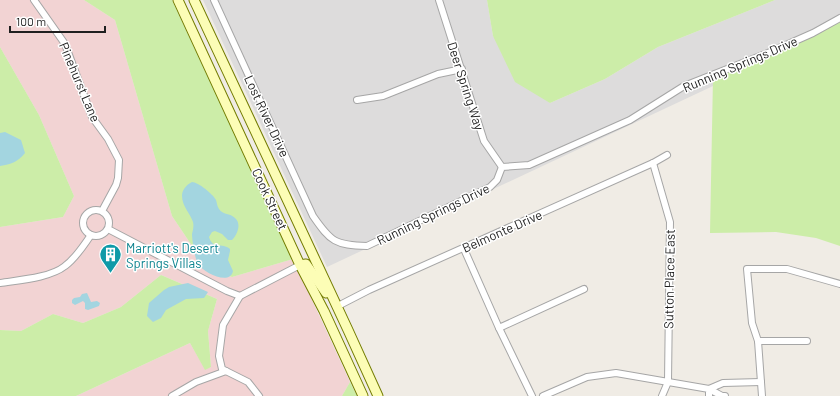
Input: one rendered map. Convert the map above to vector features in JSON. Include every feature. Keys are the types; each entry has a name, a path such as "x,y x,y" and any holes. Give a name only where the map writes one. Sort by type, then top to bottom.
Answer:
{"main road":[{"name":"Cook Street","path":"178,0 300,265 324,311 363,396"},
{"name":"Cook Street","path":"194,0 378,396"},
{"path":"300,265 306,264 310,268 336,307"}],"street":[{"name":"Pinehurst Lane","path":"34,0 65,44 92,117 108,139 119,160 116,185 102,211"},
{"name":"Lost River Drive","path":"214,0 313,216 323,230"},
{"name":"Deer Spring Way","path":"439,0 484,141 502,167"},
{"name":"Running Springs Drive","path":"323,230 333,240 346,246 367,246 490,187 497,180 502,167 529,165 630,120 684,86 768,53 813,33 840,18"},
{"path":"357,100 383,96 438,74 462,69"},
{"name":"Belmonte Drive","path":"336,307 369,290 464,249 653,163 667,155"},
{"name":"Sutton Place East","path":"653,163 670,222 668,382 662,396"},
{"path":"98,210 102,211 110,221 108,230 102,235 91,235 85,230 83,222 90,212 98,210"},
{"path":"108,230 227,291 240,296"},
{"path":"0,283 50,274 64,267 76,257 91,235"},
{"path":"464,249 499,328 532,396"},
{"path":"259,396 248,382 222,369 219,356 223,325 240,296 300,265"},
{"path":"755,396 762,396 758,341 752,323 746,269 788,269 840,284"},
{"path":"499,328 584,289"},
{"path":"758,341 807,342"},
{"path":"172,396 196,382 226,371"},
{"path":"543,396 587,377 616,373 709,389 722,396 725,396"},
{"path":"709,389 723,383 761,382"},
{"path":"709,389 709,396"}],"shaded area":[{"path":"0,0 84,0 115,20 172,216 207,268 232,277 293,259 350,382 342,396 76,396 190,343 205,369 211,367 208,331 217,299 161,275 121,307 83,323 53,314 21,331 0,330 0,227 63,217 74,196 39,115 0,47"},
{"path":"203,0 487,0 493,36 550,103 605,79 658,47 775,0 840,0 840,21 794,46 713,77 713,86 327,267"}],"green space":[{"path":"84,0 172,0 293,259 232,277 207,268 172,216 115,20"},
{"path":"487,0 775,0 658,47 605,79 550,103 515,82 493,36"},
{"path":"840,21 840,246 816,238 776,232 710,233 713,77 794,46"},
{"path":"0,47 39,115 74,196 63,217 0,227"},
{"path":"161,275 217,299 208,331 211,367 205,370 190,343 76,396 0,396 0,330 21,331 53,314 83,323 121,307"},
{"path":"350,382 357,396 342,396"}],"water":[{"path":"5,132 21,140 25,153 20,159 0,166 0,133"},
{"path":"192,182 198,184 209,192 216,200 221,211 233,216 237,220 237,232 232,240 228,240 222,234 215,231 212,232 209,237 215,245 224,246 230,249 228,260 233,271 227,278 222,278 211,274 201,268 197,262 192,237 193,222 182,200 185,188"},
{"path":"188,283 208,292 204,298 186,299 166,310 161,318 153,322 147,316 149,303 164,290 169,287"},
{"path":"87,293 91,302 97,301 100,303 99,306 88,310 85,309 85,303 83,301 75,305 72,303 74,298 80,297 82,294"}],"place":[{"name":"Marriott's Desert Springs Villas","path":"111,274"}]}
